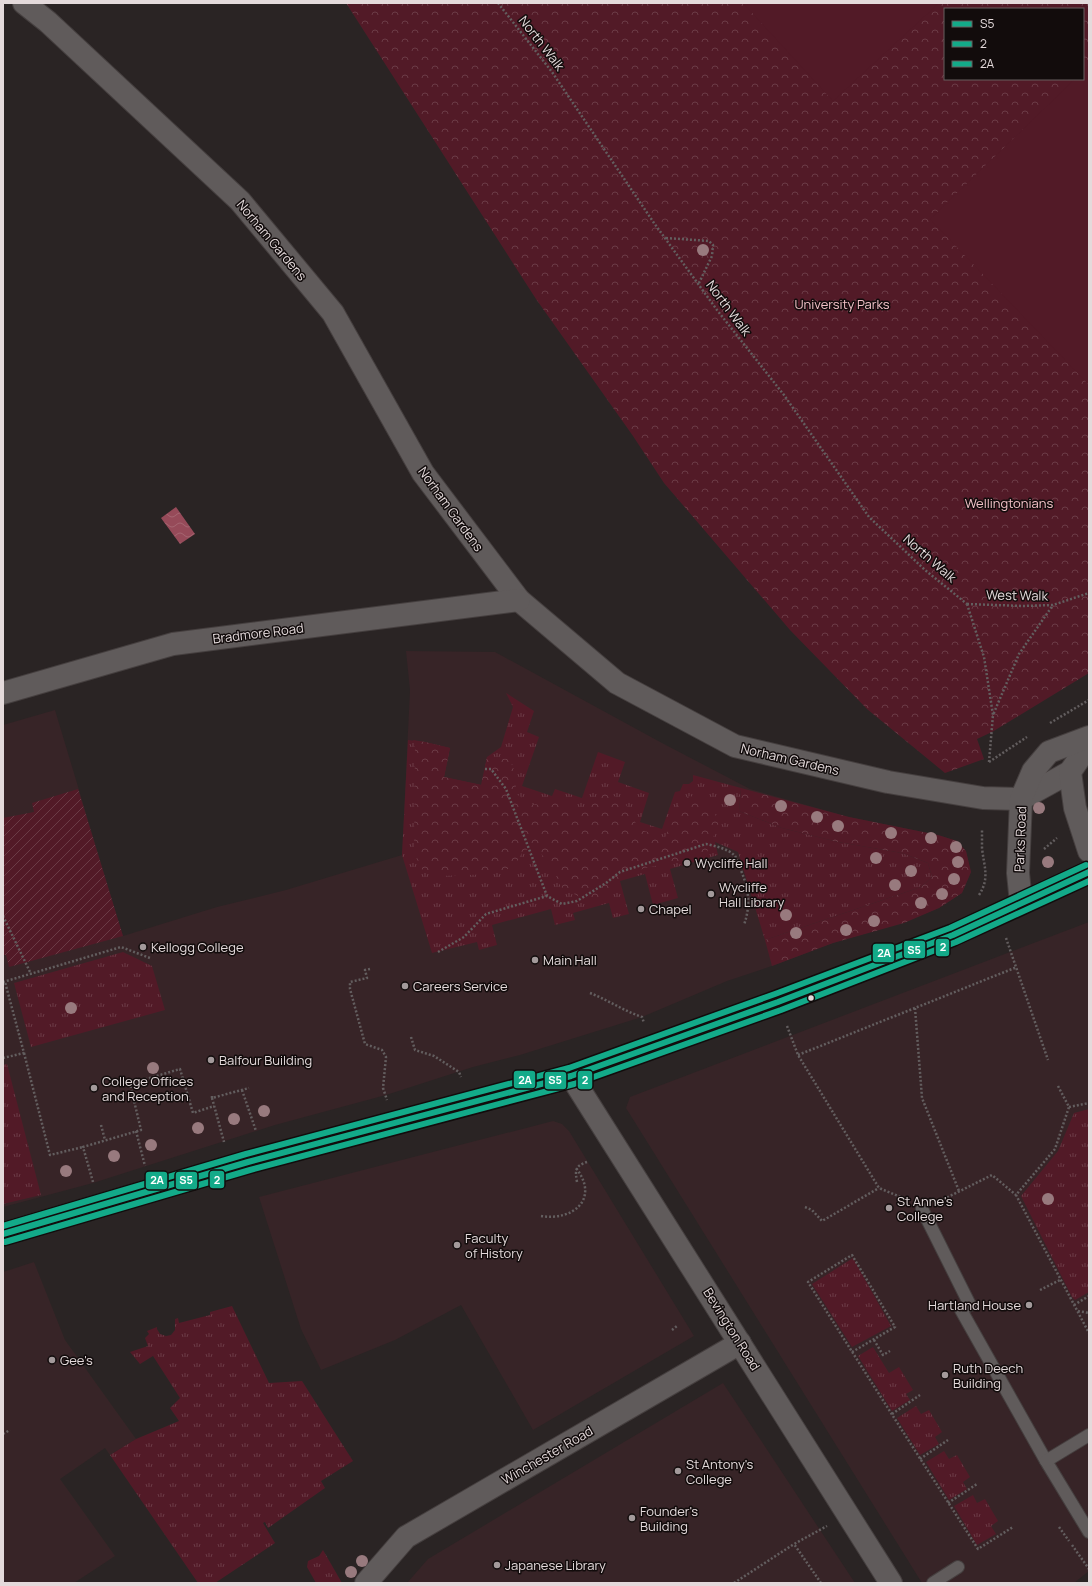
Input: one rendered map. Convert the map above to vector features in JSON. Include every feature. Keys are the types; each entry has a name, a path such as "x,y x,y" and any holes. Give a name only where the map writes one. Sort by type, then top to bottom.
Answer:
{"main road":[{"path":"3,1234 248,1162 571,1076 771,1005 953,935 1089,872"}],"street":[{"name":"Norham Gardens","path":"24,3 48,22 240,201 334,313 423,473 519,600 617,683 735,746 888,782 983,798 1021,799"},
{"name":"Bradmore Road","path":"3,693 172,644 519,600"},
{"name":"Parks Road","path":"1020,903 1018,873 1021,799 1033,771 1050,752 1089,738"},
{"name":"Parks Road","path":"1021,799 1070,772 1089,744"},
{"path":"1070,772 1076,808 1089,851"},
{"name":"Bevington Road","path":"571,1076 891,1583"},
{"name":"Winchester Road","path":"366,1583 406,1537 740,1343"}],"lane":[{"path":"922,1209 970,1305 961,1310 1046,1461 1089,1532"},
{"path":"1046,1461 1089,1435"},
{"path":"933,1583 958,1567"}],"path":[{"name":"North Walk","path":"498,3 552,72 654,223 784,396 869,517 925,570 967,604"},
{"path":"666,238 709,241 713,245 712,256 699,283"},
{"name":"West Walk","path":"967,604 1023,606 1053,605 1089,593"},
{"path":"967,604 984,657 993,715 989,762 1032,734"},
{"path":"993,715 1019,654 1053,605"},
{"path":"485,769 491,769 506,789 547,896 562,904 577,901 606,883 620,872 706,844 720,848 735,856 743,874 749,897 748,912 744,925"},
{"path":"978,896 983,890 987,875 982,848 982,829"},
{"path":"1042,850 1057,838"},
{"path":"438,952 464,937 486,914 547,896"},
{"path":"3,916 31,974"},
{"path":"1006,938 1048,1060"},
{"path":"150,958 121,947 4,982 24,1052 50,1155 141,1130 130,1084 180,1069 193,1113 214,1106"},
{"path":"798,1056 1016,967"},
{"path":"370,969 365,970 367,978 350,982 350,989 365,1044 382,1050 386,1057 383,1088 386,1095"},
{"path":"590,993 603,998 626,1011 642,1017 645,1024"},
{"path":"915,1008 922,1098 959,1191"},
{"path":"787,1026 798,1056 879,1188 902,1198 912,1214 992,1175 1016,1195 1089,1333"},
{"path":"410,1038 415,1050 434,1056 458,1072 461,1077"},
{"path":"3,1058 24,1052"},
{"path":"1016,1195 1055,1149 1069,1107 1058,1086"},
{"path":"224,1142 212,1097 249,1088"},
{"path":"242,1090 256,1131"},
{"path":"1069,1107 1089,1103"},
{"path":"101,1125 105,1140"},
{"path":"136,1131 145,1167"},
{"path":"83,1146 93,1183"},
{"path":"577,1182 575,1172 576,1168 578,1165 587,1162"},
{"path":"541,1216 549,1218 569,1213 578,1209 584,1201 585,1189 582,1178 576,1168"},
{"path":"805,1207 812,1210 822,1221 879,1188"},
{"path":"852,1352 895,1327 852,1255 808,1282 852,1352 892,1414 948,1503 978,1549 1013,1527"},
{"path":"1040,1290 1060,1280"},
{"path":"1074,1305 1089,1296"},
{"path":"1077,1311 1089,1313"},
{"path":"672,1330 677,1326"},
{"path":"874,1340 883,1355 890,1351"},
{"path":"892,1414 920,1395"},
{"path":"3,1434 10,1430"},
{"path":"920,1459 948,1440"},
{"path":"948,1503 977,1484"},
{"path":"734,1583 794,1544 826,1526"},
{"path":"1059,1527 1089,1569"},
{"path":"794,1544 821,1583"}],"shaded area":[{"path":"406,651 495,652 750,789 849,817 938,835 957,841 966,851 971,872 962,893 939,908 904,922 833,943 727,981 642,1017 520,1055 473,1067 386,1095 275,1125 93,1183 3,1207 3,725 55,710 123,936 217,907 286,890 402,855 410,690"},
{"name":"St Anne's College","path":"1089,922 1089,1571 1074,1583 922,1583 626,1108 630,1097"},
{"name":"Faculty of History","path":"553,1121 562,1124 569,1131 694,1336 533,1430 461,1305 395,1340 321,1370 301,1329 259,1197"},
{"path":"34,1262 65,1340 136,1439 110,1455 105,1448 60,1479 115,1556 74,1583 3,1583 3,1272"},
{"name":"St Antony's College","path":"723,1383 855,1583 407,1583 428,1559"}],"green space":[{"name":"University Parks","path":"346,3 1089,3 1089,673 992,732 977,739 984,759 945,773 867,709 790,630 664,483 633,436 536,299"},
{"path":"743,3 939,3 833,101"},
{"path":"1089,65 1089,385 930,219 1074,80 1084,80 1084,70"},
{"path":"506,693 534,711 527,732 539,737 522,786 552,796 555,789 582,798 598,752 625,762 618,782 649,793 640,822 662,829 675,792 680,791 683,784 689,784 693,781 693,775 741,788 739,811 782,828 838,842 902,853 928,863 932,877 921,887 765,940 738,852 715,842 718,855 670,869 678,898 653,905 645,874 620,881 629,914 613,918 609,903 573,913 575,920 555,925 551,909 492,925 497,945 479,950 477,942 432,953 402,855 408,740 425,742 450,748 444,777 482,785 487,757 501,747 513,707"},
{"path":"413,740 450,748 444,777 481,785 487,757 509,759 517,776 515,793 531,804 551,806 560,798 569,808 585,808 606,791 625,803 639,829 665,838 679,801 690,796 700,800 708,806 714,813 719,823 707,852 680,861 645,868 616,880 615,888 589,902 561,887 551,864 534,847 523,851 514,867 493,874 441,876 421,869 414,852 415,746"},
{"path":"741,788 849,817 938,835 957,841 966,851 971,872 962,893 939,908 904,923 833,943 772,966 765,940 921,887 932,877 928,863 902,853 838,842 782,828 739,811"},
{"path":"78,789 123,936 9,967 6,955 3,955 3,818 34,812 32,803"},
{"path":"123,952 152,966 165,1010 31,1047 14,983"},
{"path":"7,1064 41,1195 3,1204 3,1065"},
{"path":"1089,1109 1089,1292 1075,1300 1072,1297 1021,1196 1058,1151 1074,1113"},
{"path":"853,1258 891,1326 852,1347 812,1284"},
{"path":"232,1306 269,1383 302,1381 353,1461 321,1481 325,1488 268,1528 265,1522 263,1523 275,1543 215,1583 198,1583 110,1455 136,1439 179,1421 170,1408 180,1398 153,1356 140,1364 130,1352 148,1346 145,1338 149,1334 147,1331 157,1327 160,1334 166,1336 171,1335 175,1330 175,1319 178,1318 179,1323 210,1315 210,1312"},
{"path":"873,1347 889,1373 899,1367 913,1390 906,1394 910,1400 892,1411 858,1356"},
{"path":"916,1406 921,1414 929,1410 942,1432 935,1437 939,1444 920,1455 897,1418"},
{"path":"944,1451 949,1459 957,1455 970,1477 963,1482 967,1489 949,1500 926,1462"},
{"path":"973,1495 977,1503 985,1499 998,1521 991,1526 996,1534 977,1545 954,1506"},
{"path":"323,1550 342,1583 316,1583 307,1567 308,1561 319,1556"}],"water":[{"path":"176,507 195,534 180,544 161,518"}],"transit line":[{"name":"2A","path":"3,1226 246,1154 569,1068 775,994 950,928 1086,865"},
{"name":"S5","path":"3,1234 248,1162 571,1076 778,1002 953,935 1089,872"},
{"name":"2","path":"5,1242 250,1170 574,1084 781,1010 956,942 1089,881"}],"place":[{"name":"Wycliffe Hall","path":"687,863"},
{"name":"Wycliffe Hall Library","path":"711,894"},
{"name":"Chapel","path":"641,909"},
{"name":"Kellogg College","path":"143,947"},
{"name":"Main Hall","path":"535,960"},
{"name":"Careers Service","path":"405,986"},
{"name":"Balfour Building","path":"211,1060"},
{"name":"College Offices and Reception","path":"94,1088"},
{"name":"St Anne's College","path":"889,1208"},
{"name":"Faculty of History","path":"457,1245"},
{"name":"Hartland House","path":"1029,1305"},
{"name":"Gee's","path":"52,1360"},
{"name":"Ruth Deech Building","path":"945,1375"},
{"name":"St Antony's College","path":"678,1471"},
{"name":"Founder's Building","path":"632,1518"},
{"name":"Japanese Library","path":"497,1565"}],"park label":[{"name":"Wellingtonians","path":"1009,503"}]}
